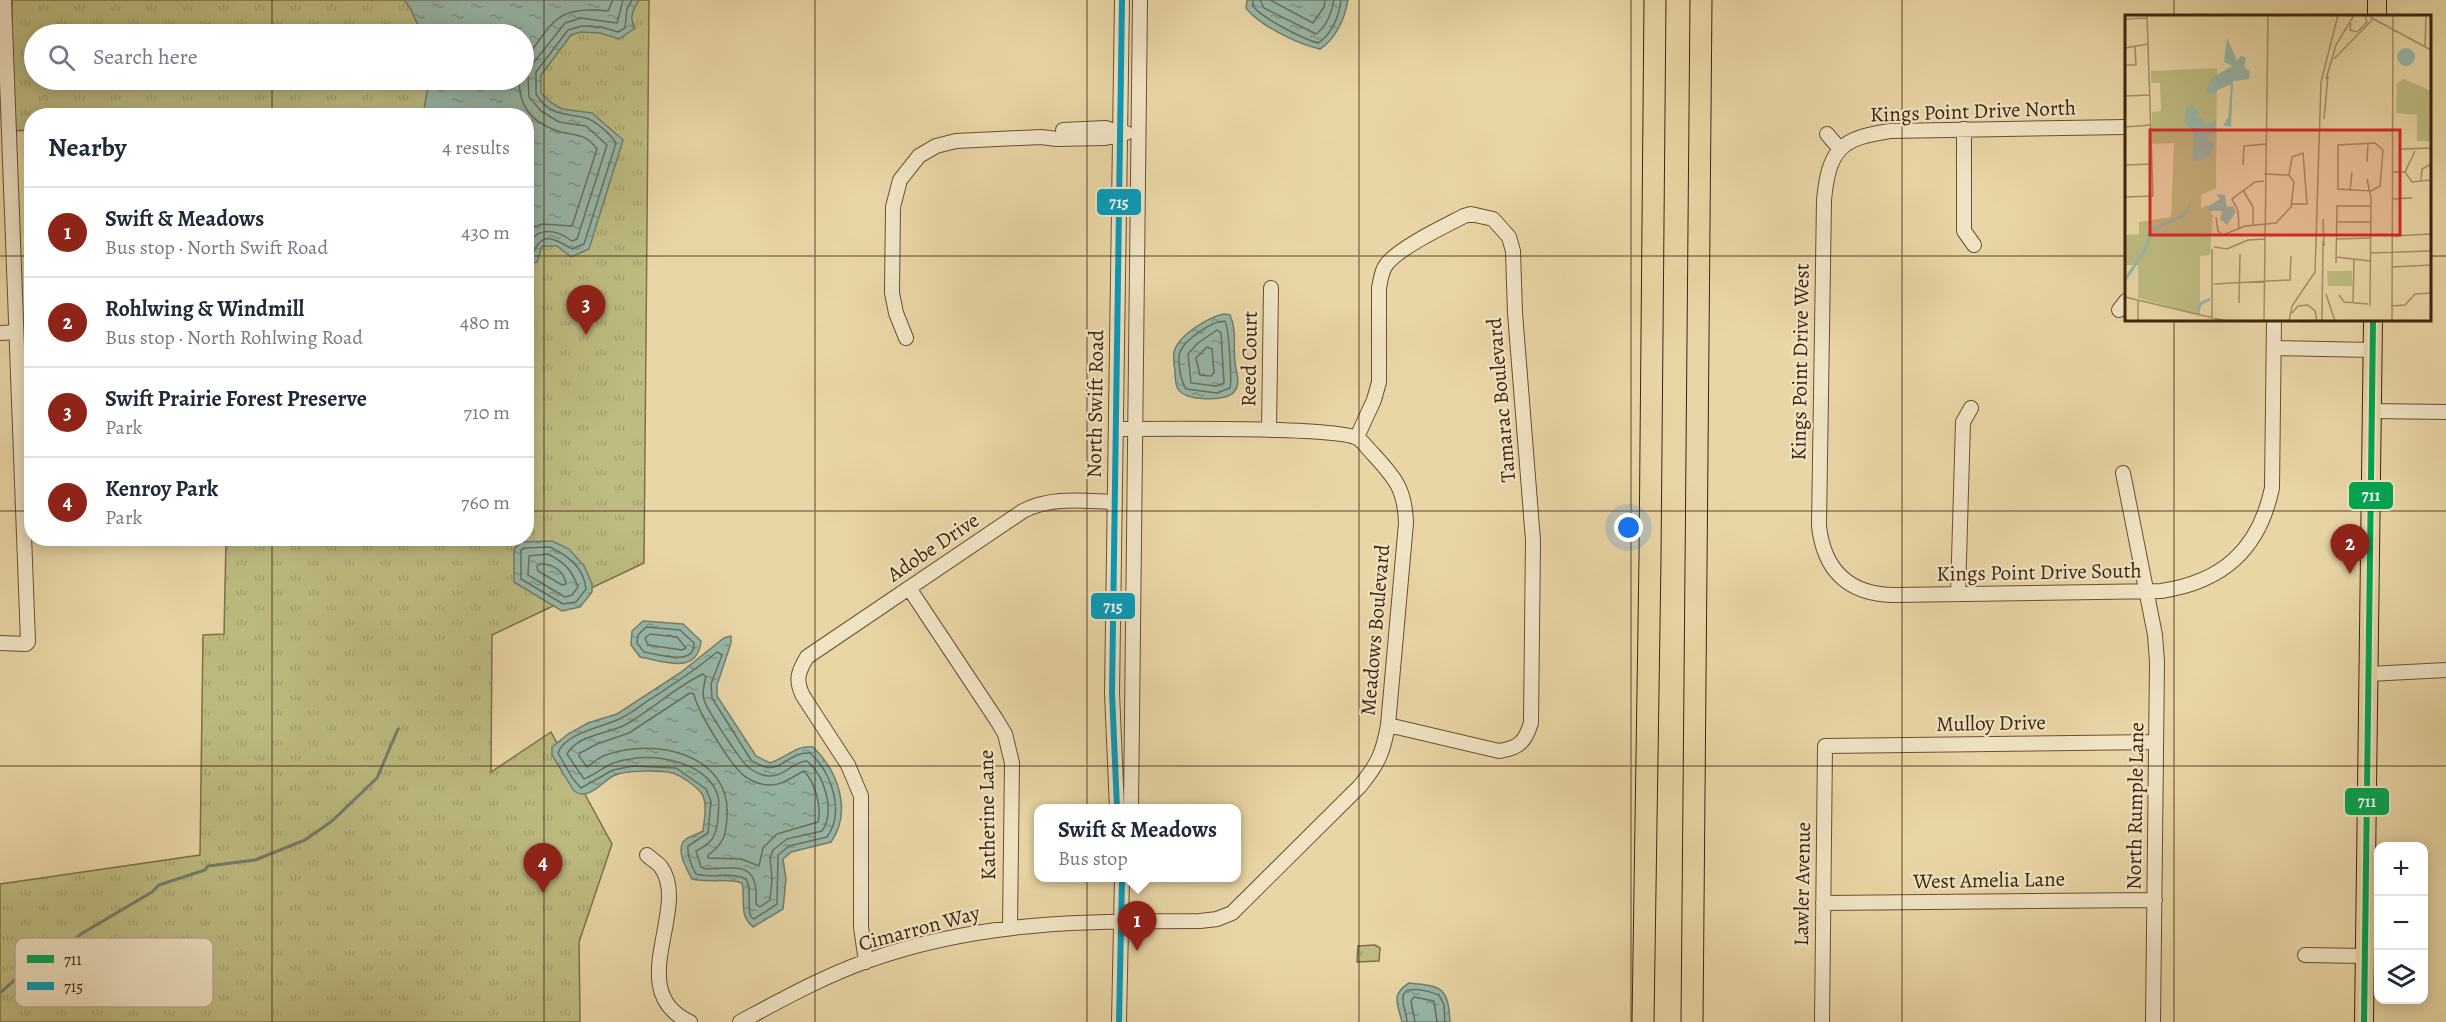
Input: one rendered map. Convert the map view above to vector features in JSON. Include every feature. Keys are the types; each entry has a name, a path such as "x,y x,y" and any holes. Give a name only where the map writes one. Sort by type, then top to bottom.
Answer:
{"highway":[{"path":"1643,1022 1655,0"},
{"path":"1692,1022 1701,0"},
{"path":"1693,871 1699,932 1700,1022"}],"main road":[{"path":"2364,1022 2373,321"}],"street":[{"path":"4,0 24,539"},
{"name":"North Swift Road","path":"1117,804 1112,693 1122,0"},
{"name":"North Swift Road","path":"1131,804 1140,0"},
{"name":"Kings Point Drive North","path":"1836,154 1852,139 1890,130 2125,127"},
{"path":"1964,129 1964,231 1974,245"},
{"path":"906,338 896,313 892,293 893,207 896,190 903,176 919,156 946,142 1041,137 1105,138 1119,133 1137,133"},
{"path":"1827,134 1836,154"},
{"name":"Kings Point Drive West","path":"1830,564 1822,548 1819,526 1824,200 1836,154"},
{"name":"Tamarac Boulevard","path":"1357,437 1377,389 1381,274 1388,263 1405,249 1464,216 1471,214 1493,219 1509,237 1513,251 1515,313 1533,540 1531,723 1526,740 1512,749 1499,751 1388,725"},
{"name":"Reed Court","path":"1269,430 1271,288"},
{"name":"Kings Point Drive South","path":"1830,564 1833,580 1867,593 1886,595 2147,592 2180,588 2199,582 2225,568 2247,547 2264,518 2272,488 2274,321"},
{"path":"0,333 16,332"},
{"path":"2274,348 2373,350"},
{"path":"1958,594 1963,422 1971,408"},
{"path":"2372,411 2446,412"},
{"path":"1116,429 1269,430 1323,432 1357,437"},
{"name":"Meadows Boulevard","path":"1121,922 1200,921 1217,919 1232,913 1371,773 1383,752 1388,725 1404,544 1405,507 1396,480 1357,437"},
{"name":"North Rumple Lane","path":"2123,473 2147,592 2157,662 2153,1022"},
{"name":"Adobe Drive","path":"866,962 861,927 861,796 848,765 803,696 797,677 807,657 1038,503 1062,500 1115,502"},
{"path":"0,643 26,644 28,642 24,546"},
{"name":"Katherine Lane","path":"909,588 996,719 1009,748 1012,763 1010,927"},
{"path":"2369,674 2446,670"},
{"name":"Mulloy Drive","path":"1825,746 2156,742"},
{"name":"Lawler Avenue","path":"1822,1022 1825,746"},
{"path":"647,855 661,866 669,890 669,909 660,947 660,981 671,1008 690,1022"},
{"path":"1119,1022 1122,882"},
{"name":"West Amelia Lane","path":"1823,903 2155,900"},
{"name":"Cimarron Way","path":"740,1022 793,993 866,962 931,942 1010,927 1121,922"},
{"path":"2304,955 2365,956"}],"green space":[{"path":"12,0 649,0 644,563 492,635 491,772 551,732 612,844 579,942 580,1022 0,1022 0,884 200,855 203,635 224,634 226,546 534,546 534,108 24,108 24,130 12,131"},
{"path":"1375,945 1380,948 1379,961 1357,962 1358,946"}],"water":[{"path":"404,0 639,0 632,17 635,28 619,39 600,33 581,32 571,35 541,75 541,93 550,102 562,109 592,113 623,140 589,249 571,257 557,246 542,246 537,262 534,263 534,108 424,108 427,90 534,90 534,24 417,24"},
{"path":"1247,0 1348,0 1339,28 1331,40 1320,49 1291,39 1270,28 1246,8"},
{"path":"1224,314 1230,315 1233,326 1238,385 1230,395 1214,399 1188,396 1182,393 1176,385 1174,352 1181,339 1188,333 1210,319"},
{"path":"552,541 569,549 584,566 592,584 592,592 580,607 562,611 514,582 514,549 517,546 534,546 534,542"},
{"path":"643,621 683,624 701,641 698,652 693,659 678,664 640,657 631,645 632,631"},
{"path":"731,636 731,643 717,685 717,696 756,756 770,763 801,748 813,747 830,768 836,780 841,805 841,818 831,842 791,852 783,859 786,879 783,909 753,927 744,912 742,883 692,879 685,865 681,853 683,843 686,839 703,831 705,817 704,798 693,785 673,773 634,772 613,776 594,790 579,794 574,791 552,755 552,747 568,734 588,723 617,714 680,673 724,638"},
{"path":"1409,983 1442,991 1448,1002 1450,1022 1402,1022 1397,996"}],"waterway":[{"path":"76,938 152,892 159,885 205,870 208,866 255,860 305,840 332,821 377,778 398,729"},
{"path":"0,993 15,980"}],"transit line":[{"name":"715","path":"1117,804 1112,693 1122,0"},
{"name":"711","path":"2364,1022 2373,321"},
{"name":"715","path":"1119,1022 1122,882"}],"place":[{"name":"Swift Prairie Forest Preserve","path":"586,335"},
{"name":"Rohlwing & Windmill","path":"2350,574"},
{"name":"Kenroy Park","path":"543,893"},
{"name":"Swift & Meadows","path":"1137,951"}]}
